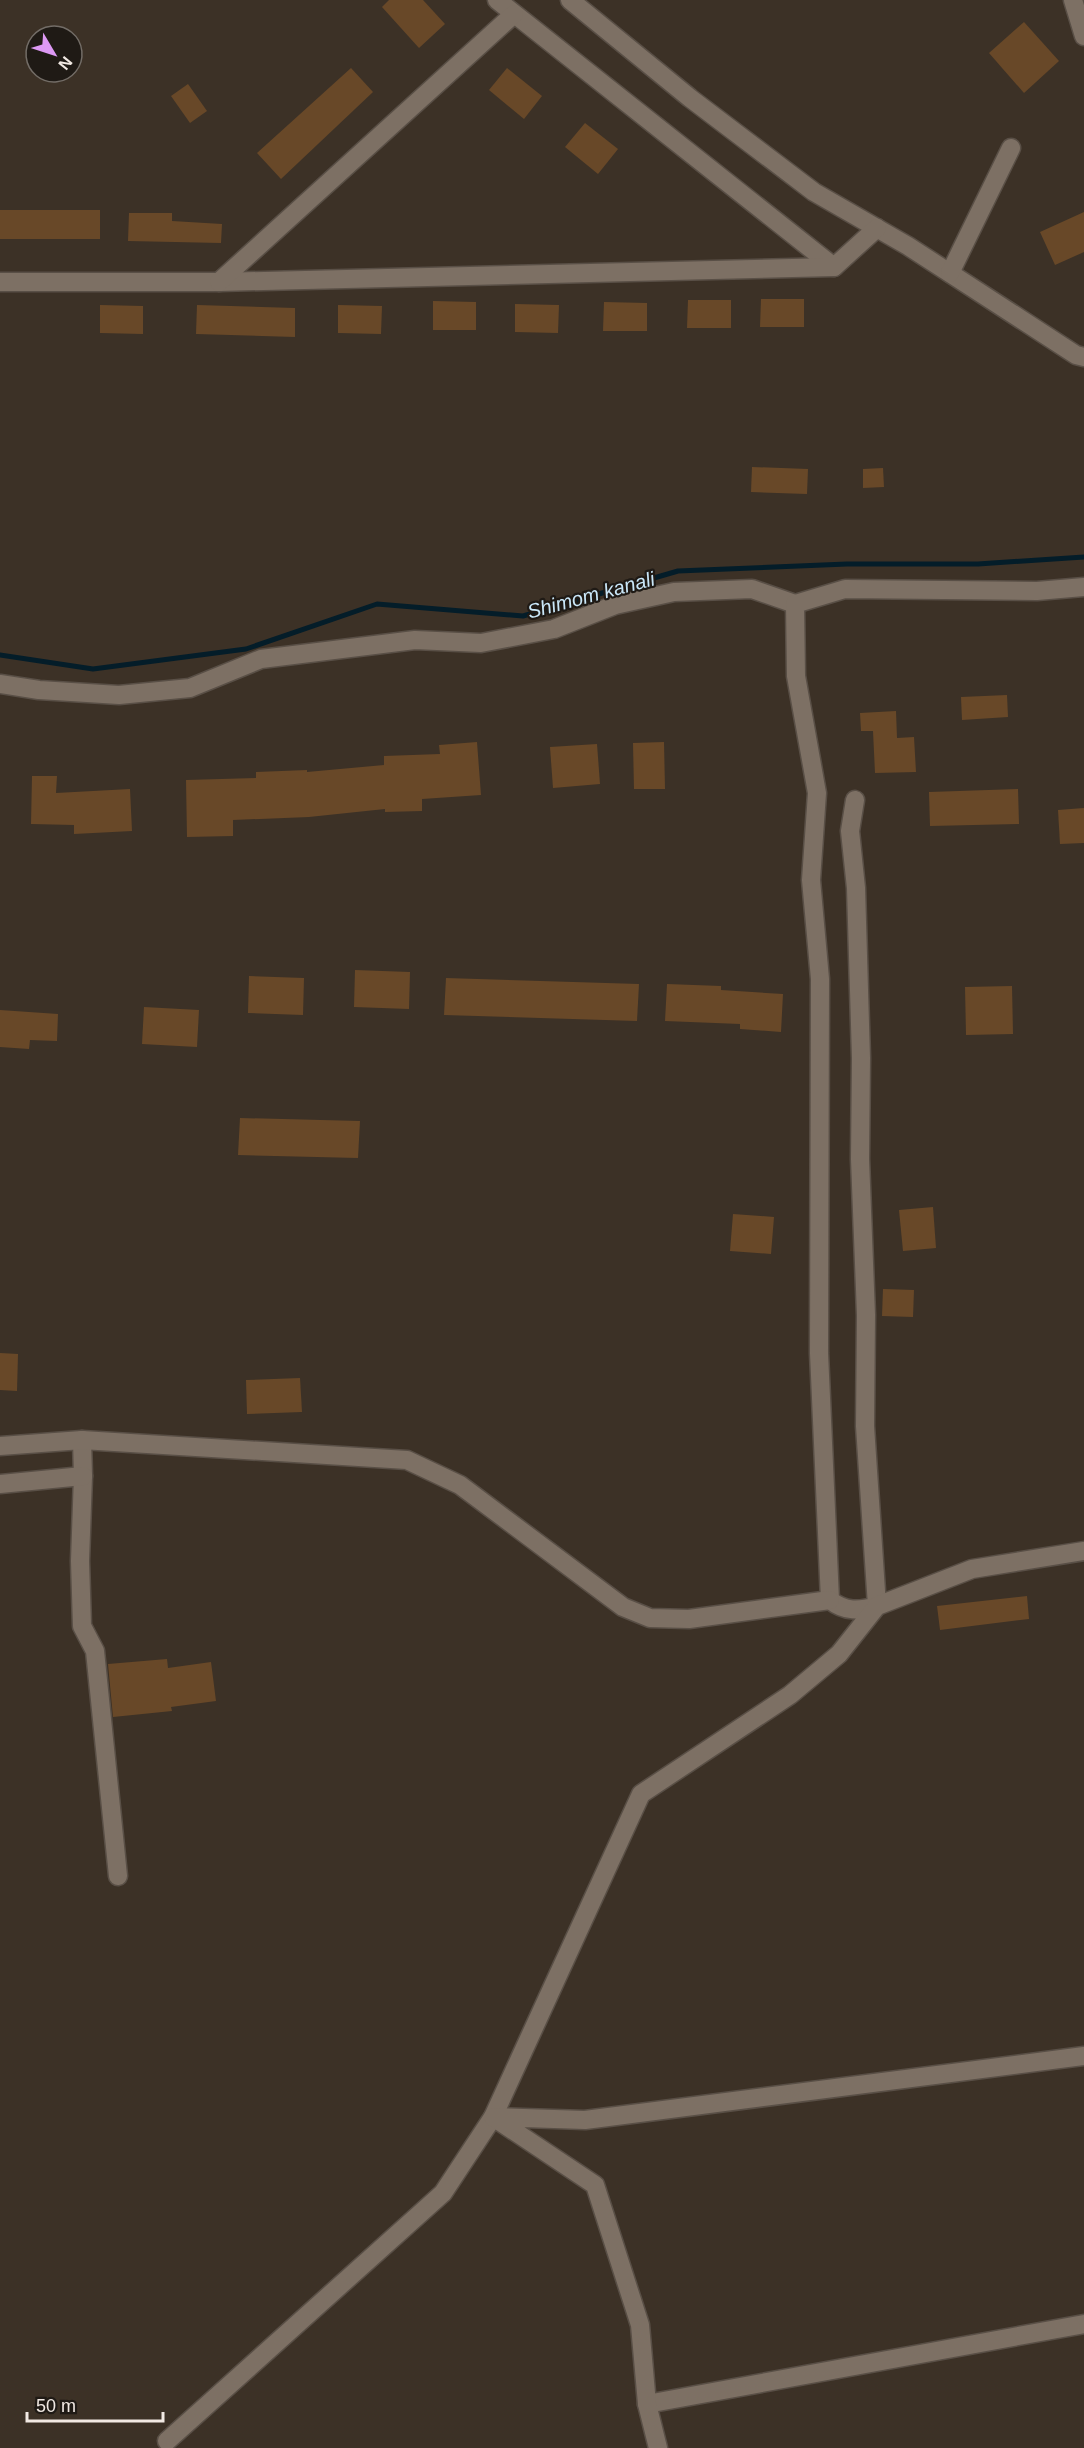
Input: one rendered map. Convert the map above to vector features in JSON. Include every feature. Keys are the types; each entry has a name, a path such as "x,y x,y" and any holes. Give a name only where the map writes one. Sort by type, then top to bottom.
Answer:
{"street":[{"path":"497,0 834,267"},
{"path":"570,0 690,98 814,192 950,273 1076,355 1084,357"},
{"path":"1073,0 1084,36"},
{"path":"219,282 514,14"},
{"path":"950,273 1011,148"},
{"path":"0,282 219,282 834,267 877,228"},
{"path":"0,684 39,690 119,695 190,688 261,659 415,640 481,643 554,629 615,604 674,591 752,589 795,604 845,589 1037,591 1084,587"},
{"path":"795,604 796,676 817,793 811,880 820,979 819,1353 830,1600"},
{"path":"167,2441 443,2193 493,2117 641,1794 790,1695 839,1654 877,1606 866,1426 866,1315 860,1159 861,1058 856,888 850,831 855,800"},
{"path":"82,1440 80,1561 82,1626 95,1651 118,1876"},
{"path":"0,1446 82,1440 407,1460 460,1485 622,1607 650,1618 689,1619 830,1600 838,1606 859,1611 972,1569 1084,1551"},
{"path":"0,1484 83,1476"},
{"path":"493,2117 585,2120 1084,2056"},
{"path":"493,2117 595,2185 640,2325 647,2404 658,2448"},
{"path":"647,2404 1084,2324"}],"building":[{"path":"389,0 423,0 445,24 419,48 382,7"},
{"path":"1024,22 1059,61 1024,93 989,53"},
{"path":"351,68 373,92 281,179 257,153"},
{"path":"507,68 542,96 524,119 489,90"},
{"path":"188,84 207,111 190,123 171,96"},
{"path":"585,123 618,149 598,174 565,147"},
{"path":"0,210 100,210 100,239 0,239"},
{"path":"1084,212 1084,252 1055,265 1040,232"},
{"path":"129,213 172,213 172,221 222,224 221,243 128,241"},
{"path":"761,299 804,299 804,327 760,327"},
{"path":"688,300 731,300 731,328 687,328"},
{"path":"433,301 476,302 476,330 433,330"},
{"path":"604,302 647,303 647,331 603,331"},
{"path":"515,304 559,305 558,333 515,332"},
{"path":"100,305 143,306 143,334 100,333"},
{"path":"197,305 295,308 295,337 196,334"},
{"path":"338,305 382,306 381,334 338,333"},
{"path":"752,467 808,469 807,494 751,492"},
{"path":"883,468 884,487 863,488 863,469"},
{"path":"1007,695 1008,717 962,720 961,697"},
{"path":"896,711 897,738 914,737 916,772 875,773 873,731 861,731 860,713"},
{"path":"477,742 481,795 422,799 422,811 385,812 385,809 309,817 233,820 233,836 187,837 186,780 256,778 256,772 307,770 307,772 384,765 384,756 440,754 439,745"},
{"path":"664,742 665,789 634,789 633,743"},
{"path":"597,744 600,784 553,788 550,747"},
{"path":"32,776 57,776 56,793 130,789 132,831 74,834 74,825 31,824"},
{"path":"1018,789 1019,824 930,826 929,792"},
{"path":"1084,808 1084,843 1060,844 1058,810"},
{"path":"355,970 410,972 409,1009 354,1007"},
{"path":"249,976 304,978 303,1015 248,1013"},
{"path":"446,978 639,984 637,1021 444,1015"},
{"path":"667,984 721,986 721,990 783,994 781,1032 740,1029 740,1024 665,1021"},
{"path":"1012,986 1013,1034 966,1035 965,987"},
{"path":"144,1007 199,1010 197,1047 142,1044"},
{"path":"0,1010 58,1014 57,1041 30,1040 29,1049 0,1047"},
{"path":"240,1118 360,1121 358,1158 238,1155"},
{"path":"933,1207 936,1248 903,1251 899,1210"},
{"path":"733,1214 774,1217 771,1254 730,1251"},
{"path":"883,1289 914,1290 913,1317 882,1316"},
{"path":"0,1353 18,1354 17,1391 0,1390"},
{"path":"300,1378 302,1412 247,1414 246,1380"},
{"path":"1027,1596 1029,1619 940,1630 937,1606"},
{"path":"167,1659 168,1668 211,1662 216,1701 171,1707 172,1711 113,1717 108,1664"}],"waterway":[{"name":"Shimom kanali","path":"0,655 93,669 246,649 377,604 523,616 678,571 847,564 978,564 1084,557"}]}
